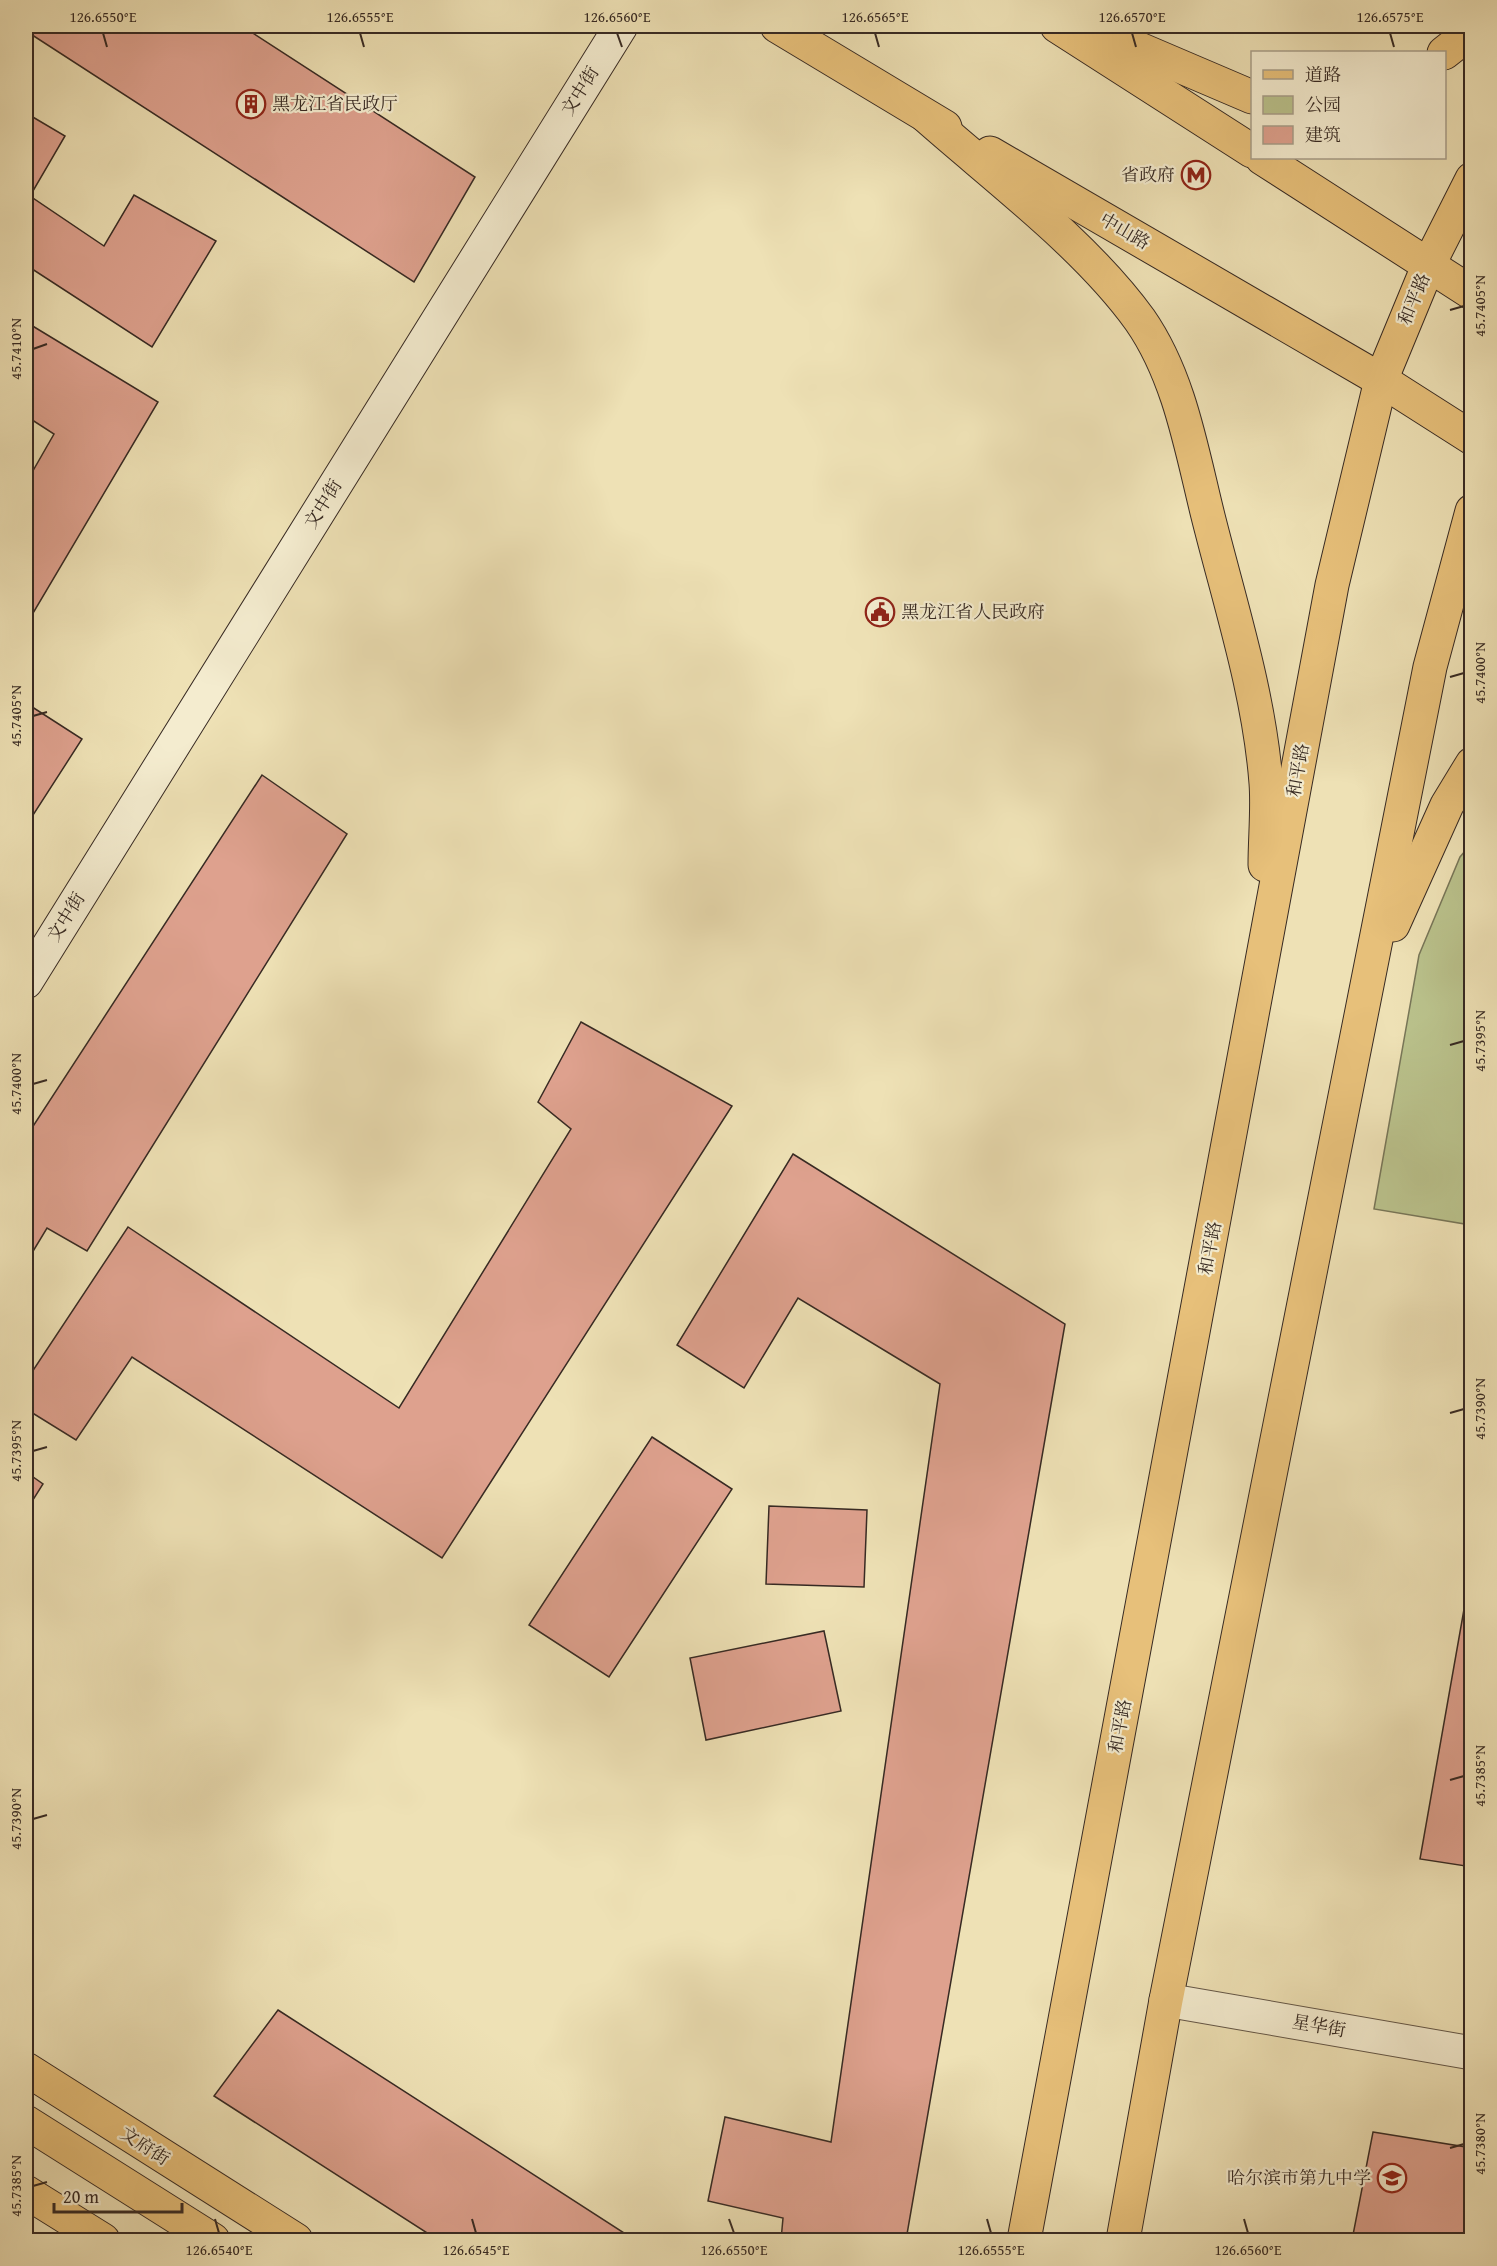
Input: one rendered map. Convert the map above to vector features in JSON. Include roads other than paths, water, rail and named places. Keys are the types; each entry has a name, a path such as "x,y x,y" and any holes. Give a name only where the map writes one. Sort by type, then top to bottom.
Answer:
{"main road":[{"name":"中山路","path":"777,26 927,117 1381,380 1472,438"},
{"path":"1057,26 1251,150"},
{"path":"1084,26 1251,97"},
{"path":"1445,51 1472,30"},
{"path":"927,117 1078,250 1116,290 1156,346 1171,379 1243,653 1261,743 1266,784 1263,965"},
{"path":"1264,159 1429,264 1472,294"},
{"name":"和平路","path":"1024,2241 1332,585 1381,380 1429,264 1472,179"},
{"path":"1122,2241 1166,2000 1430,667 1472,511"},
{"path":"1370,976 1447,805 1472,764"},
{"name":"文府街","path":"26,2069 296,2241"},
{"path":"26,2122 213,2241"},
{"path":"26,2192 103,2241"}],"street":[{"name":"文中街","path":"26,982 621,26"},
{"name":"星华街","path":"1166,2000 1472,2053"}],"place":[{"name":"黑龙江省民政厅","path":"251,104"},
{"name":"省政府","path":"1196,175"},
{"name":"黑龙江省人民政府","path":"880,612"},
{"name":"哈尔滨市第九中学","path":"1392,2178"}]}
